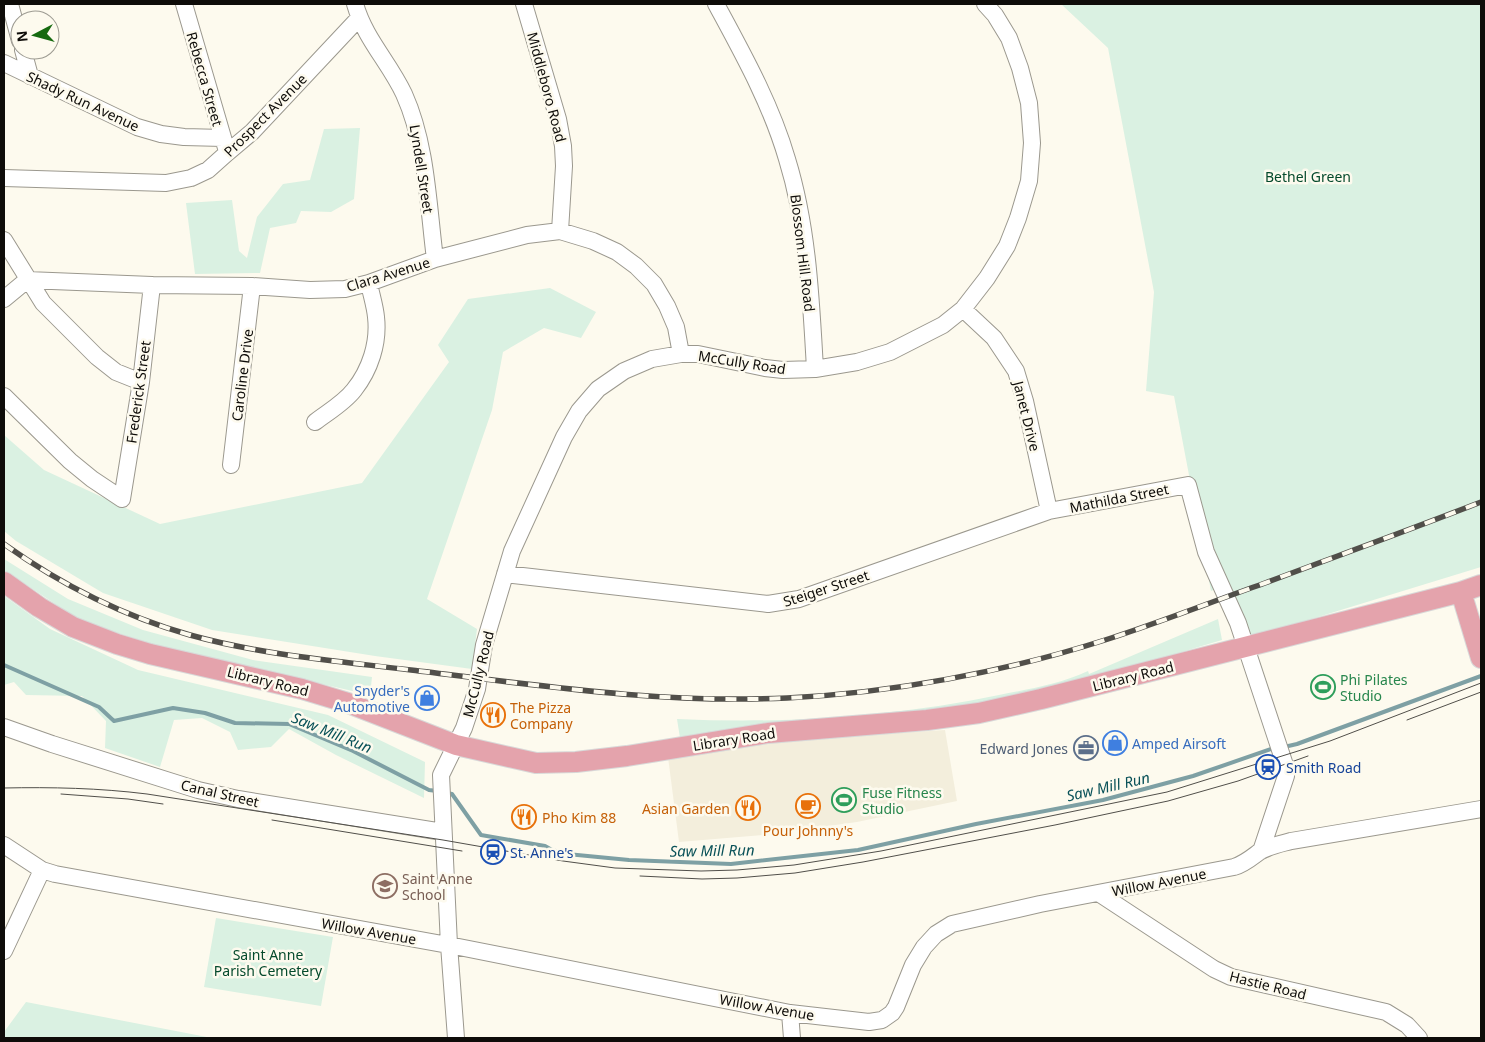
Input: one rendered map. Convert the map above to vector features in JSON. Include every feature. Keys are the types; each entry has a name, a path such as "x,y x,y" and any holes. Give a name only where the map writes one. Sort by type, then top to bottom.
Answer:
{"main road":[{"name":"Library Road","path":"4,582 38,607 73,627 117,644 150,654 311,692 348,703 456,745 536,763 576,762 627,756 768,732 926,720 979,713 1245,648 1461,592 1481,585"},
{"path":"1461,592 1481,658"}],"street":[{"name":"Rebecca Street","path":"184,4 225,146"},
{"name":"Middleboro Road","path":"524,4 558,119 563,146 564,166 560,231"},
{"name":"Blossom Hill Road","path":"716,4 753,72 770,110 787,158 797,198 807,255 815,370"},
{"name":"McCully Road","path":"443,832 441,776 464,728 477,688 484,645 512,551 564,437 579,411 598,389 624,371 652,359 681,354 698,354 764,368 784,370 815,370 857,362 890,352 943,325 963,309 988,278 1006,246 1018,218 1029,181 1032,144 1028,103 1020,68 1008,38 995,15 985,4"},
{"name":"Prospect Avenue","path":"4,178 166,183 192,178 208,170 225,146 252,132 357,11"},
{"name":"Lyndell Street","path":"357,11 372,43 403,93 413,118 420,146 435,259"},
{"path":"25,60 30,76"},
{"name":"Shady Run Avenue","path":"4,63 137,127 161,134 225,146"},
{"name":"Clara Avenue","path":"27,280 345,289 369,283 435,259 527,235 560,231 593,241 617,252 636,266 654,284 667,306 676,327 681,354"},
{"path":"4,240 43,303 97,357 116,372 141,382"},
{"path":"4,299 27,280"},
{"path":"315,422 340,404 354,390 373,355 377,324 369,283"},
{"name":"Frederick Street","path":"4,396 70,461 92,479 122,499 141,382 152,285"},
{"name":"Caroline Drive","path":"231,465 252,286"},
{"name":"Janet Drive","path":"963,309 994,338 1016,371 1025,401 1049,511"},
{"name":"Mathilda Street","path":"1049,511 1188,485 1206,552 1238,624 1245,648"},
{"name":"Steiger Street","path":"505,574 760,604 783,603 799,600 1049,511"},
{"path":"1245,648 1280,745 1286,776 1261,851"},
{"name":"Canal Street","path":"4,728 198,790 238,799 443,832"},
{"name":"Willow Avenue","path":"4,846 42,870 116,886 449,945 790,1013 869,1022 882,1020 892,1013 924,948 936,934 952,924 1040,904 1234,867 1243,864 1261,851 1291,842 1481,809"},
{"path":"443,832 456,1038"},
{"path":"4,951 42,870"},
{"name":"Hastie Road","path":"1100,894 1214,969 1230,977 1386,1012 1406,1025 1419,1038"},
{"path":"790,1013 792,1038"}],"shaded area":[{"path":"945,730 957,801 857,822 763,835 679,842 668,757 793,740"}],"green space":[{"name":"Bethel Green","path":"1061,4 1481,4 1481,567 1250,638 1228,584 1211,591 1174,396 1146,391 1154,292 1108,48"},
{"path":"360,128 354,199 331,212 301,211 296,223 270,228 260,273 195,274 186,203 232,200 239,251 247,258 257,217 283,184 310,180 324,129"},
{"path":"550,288 596,312 581,338 544,328 503,352 492,410 427,599 477,629 472,669 375,656 212,630 103,593 16,541 4,531 4,435 44,470 160,524 362,483 449,362 438,345 468,299"},
{"path":"4,559 68,599 143,630 253,660 372,677 370,695 168,649 81,621 4,570"},
{"path":"4,596 50,629 138,670 328,715 425,762 424,798 336,755 289,729 271,747 238,750 230,732 202,718 174,720 160,767 105,748 106,721 82,696 26,695 14,682 4,685"},
{"path":"1218,619 1222,640 1074,684 943,711 680,738 677,719 758,720 879,714 959,703 1033,688 1055,683 1088,671 1089,674"},
{"name":"Saint Anne Parish Cemetery","path":"216,918 333,937 321,1006 204,987"},
{"path":"26,1002 212,1038 4,1038 4,1032"}],"waterway":[{"name":"Saw Mill Run","path":"4,665 99,707 114,721 173,708 205,713 235,723 289,724 353,751 429,790 437,791"},
{"name":"Saw Mill Run","path":"1284,747 1297,744 1481,676"},
{"name":"Saw Mill Run","path":"447,793 452,794 481,835 545,846 567,854 629,860 731,864 858,850 976,824 1103,800 1193,776 1274,748"}],"tram line":[{"path":"4,788 76,788 147,794 615,868 701,871 737,870 794,865 881,851 1167,792 1330,741 1481,683"},
{"path":"1407,720 1481,692"},
{"path":"640,876 702,879 737,878 795,873 863,862 1168,801 1238,781 1308,756"},
{"path":"61,794 128,799 163,804"},
{"path":"272,820 462,851"}],"railway":[{"path":"4,544 47,572 116,608 190,635 244,648 328,660 599,692 693,698 787,698 907,686 988,671 1067,651 1165,620 1481,502"}],"place":[{"name":"Phi Pilates Studio","path":"1323,687"},
{"name":"Snyder's Automotive","path":"427,698"},
{"name":"The Pizza Company","path":"493,715"},
{"name":"Amped Airsoft","path":"1115,743"},
{"name":"Edward Jones","path":"1086,748"},
{"name":"Smith Road","path":"1268,767"},
{"name":"Fuse Fitness Studio","path":"844,800"},
{"name":"Pour Johnny's","path":"808,806"},
{"name":"Asian Garden","path":"748,808"},
{"name":"Pho Kim 88","path":"524,817"},
{"name":"St. Anne's","path":"493,852"},
{"name":"Saint Anne School","path":"385,886"}]}
